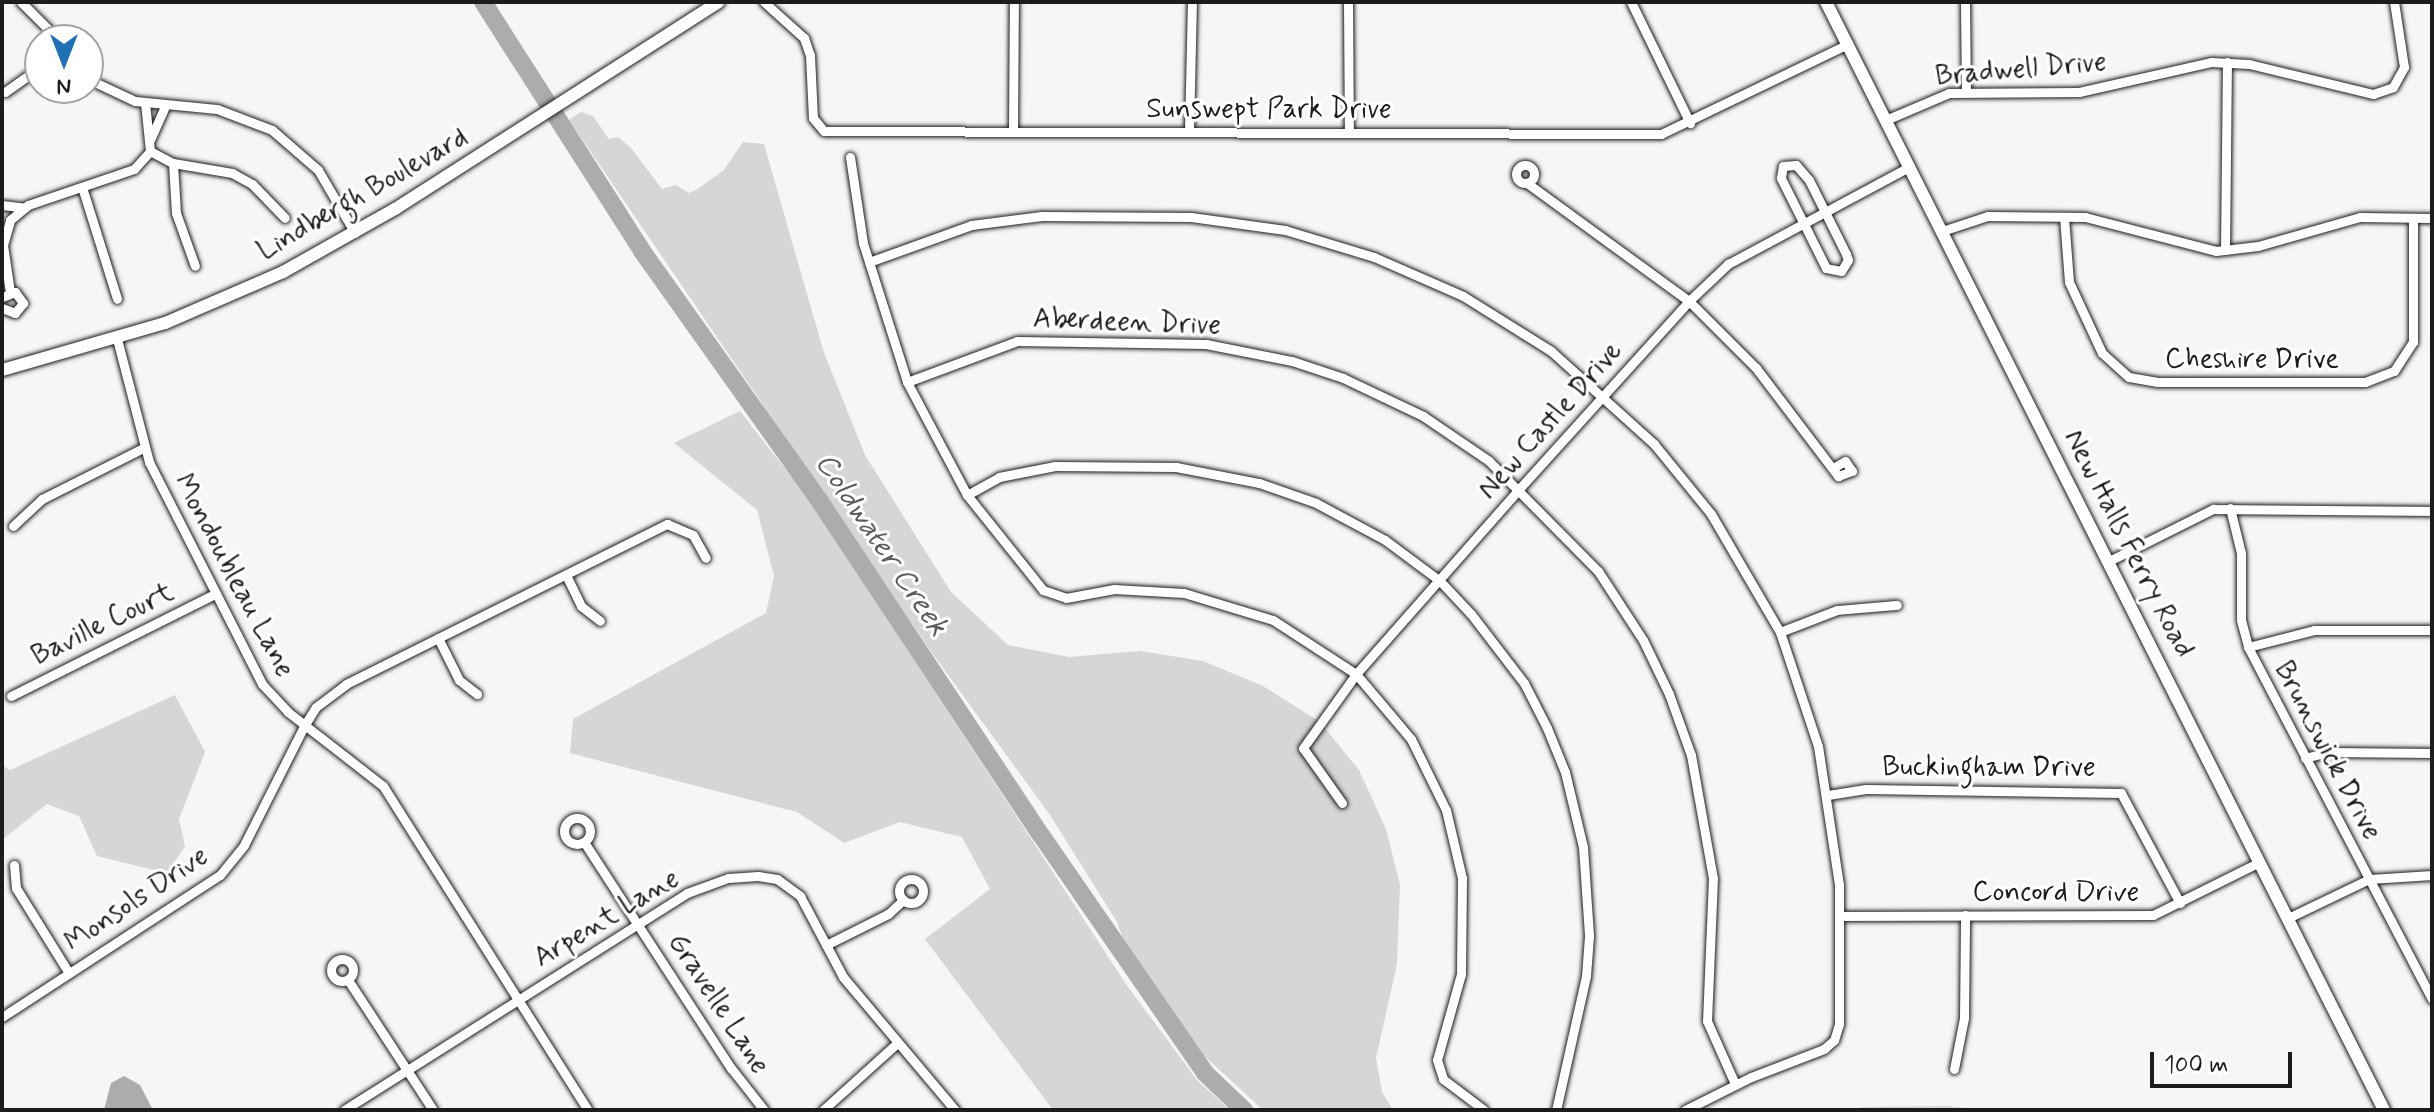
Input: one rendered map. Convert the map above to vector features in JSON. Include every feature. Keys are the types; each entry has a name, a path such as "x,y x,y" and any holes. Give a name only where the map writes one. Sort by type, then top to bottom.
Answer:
{"main road":[{"name":"Lindbergh Boulevard","path":"2,370 117,339 247,289 355,233 719,2"},
{"name":"New Halls Ferry Road","path":"1826,2 1888,119 1909,167 2384,1110"}],"street":[{"path":"21,2 44,24"},
{"name":"Sunswept Park Drive","path":"764,2 804,38 810,55 813,118 824,131 1349,131 1647,135 1690,123 1848,44"},
{"path":"1013,132 1014,2"},
{"path":"1189,132 1192,2"},
{"path":"1348,2 1349,131"},
{"path":"1631,2 1690,123"},
{"path":"1965,2 1966,92"},
{"name":"Bradwell Drive","path":"1888,119 1934,96 1966,92 2079,92 2193,64 2227,62 2350,92 2373,94 2393,87 2404,67 2394,2"},
{"path":"2225,250 2227,62"},
{"path":"5,92 24,78"},
{"path":"104,86 145,103 217,109 279,135 318,170 355,233"},
{"path":"2,308 11,314 23,306 21,296 6,294 3,241 10,220 25,208 134,169 150,151 145,103"},
{"path":"150,140 165,106"},
{"path":"150,151 173,163 232,173 252,184 285,218"},
{"path":"850,157 869,262 907,382 967,495 1015,561 1052,595 1161,590 1229,603 1273,620 1356,674 1411,739 1438,790 1458,854 1463,951 1437,1048 1439,1070 1443,1079 1484,1110"},
{"path":"173,163 176,213 195,266"},
{"path":"1783,166 1802,168 1848,260 1841,271 1826,268 1802,223 1781,178 1783,166"},
{"name":"New Castle Drive","path":"1342,803 1303,748 1356,674 1520,488 1689,301 1748,251 1909,167"},
{"path":"1527,183 1689,301 1756,368 1835,467"},
{"path":"82,187 117,299"},
{"path":"2,205 25,208"},
{"path":"869,262 956,229 1041,216 1191,217 1285,230 1374,257 1463,296 1551,351 1604,394 1704,504 1780,632 1812,725 1828,795 1839,916 1839,1024 1834,1040 1824,1049 1735,1084 1685,1110"},
{"path":"1942,231 1988,216 2104,219 2225,250 2360,217 2432,218"},
{"name":"Cheshire Drive","path":"2064,217 2072,293 2102,353 2129,377 2158,382 2365,382 2394,371 2413,342 2413,218"},
{"name":"Mondoubleau Lane","path":"117,339 145,447 262,684 304,726 383,786 588,1110"},
{"name":"Aberdeen Drive","path":"907,382 1017,341 1175,340 1234,349 1320,370 1379,394 1464,442 1520,488 1616,594 1643,640 1682,730 1713,878 1707,1021 1735,1084"},
{"path":"13,526 42,499 145,447"},
{"path":"967,495 999,477 1055,466 1203,470 1316,503 1385,540 1440,581 1524,683 1557,751 1578,817 1589,936 1579,1017 1556,1110"},
{"name":"Brunswick Drive","path":"2230,508 2241,553 2241,620 2248,647 2432,999"},
{"path":"2107,562 2213,509 2432,511"},
{"name":"Monsols Drive","path":"2,1017 220,875 244,845 316,707 346,684 667,524 693,535 706,558"},
{"path":"566,575 581,606 600,621"},
{"name":"Baville Court","path":"11,696 215,594"},
{"path":"1780,632 1837,610 1897,605"},
{"path":"2248,647 2314,630 2432,630"},
{"path":"438,638 459,680 477,694"},
{"path":"2305,758 2336,752 2432,753"},
{"name":"Buckingham Drive","path":"1828,795 1866,789 2121,793 2180,903"},
{"name":"Gravelle Lane","path":"584,842 731,1068 764,1110"},
{"name":"Concord Drive","path":"1839,916 2153,915 2260,862"},
{"path":"14,865 16,888 69,973"},
{"path":"2288,918 2369,879 2432,875"},
{"name":"Arpent Lane","path":"344,1110 406,1074 519,998 687,893 728,878 758,876 777,879 800,896 826,945 896,1044 955,1110"},
{"path":"826,945 888,914 903,900"},
{"path":"1954,1069 1964,1018 1965,915"},
{"path":"348,980 406,1074 433,1110"},
{"path":"823,1110 896,1044"}],"shaded area":[{"path":"581,112 593,116 609,139 618,137 631,148 662,189 676,185 689,193 696,190 724,170 743,142 764,144 824,353 865,455 951,592 1008,645 1069,657 1140,651 1203,661 1263,686 1320,722 1359,770 1386,829 1400,885 1397,964 1376,1058 1382,1092 1393,1110 1263,1110 1200,1052 1127,950 1117,922 1050,815 932,653 569,120"},
{"path":"740,411 811,502 1126,984 1197,1080 1230,1110 1053,1110 925,939 990,889 962,837 900,822 844,843 797,812 570,753 573,719 766,613 774,576 757,510 674,443"},
{"path":"175,695 205,752 179,819 185,847 166,873 97,856 79,816 47,804 2,840 2,765 10,770"},
{"path":"124,1076 140,1085 153,1110 104,1110 111,1083"},
{"path":"1948,1106 1988,1110 1852,1110 1861,1107"}],"waterway":[{"name":"Coldwater Creek","path":"483,2 642,251 819,500 1041,835 1205,1073 1244,1110"}]}
